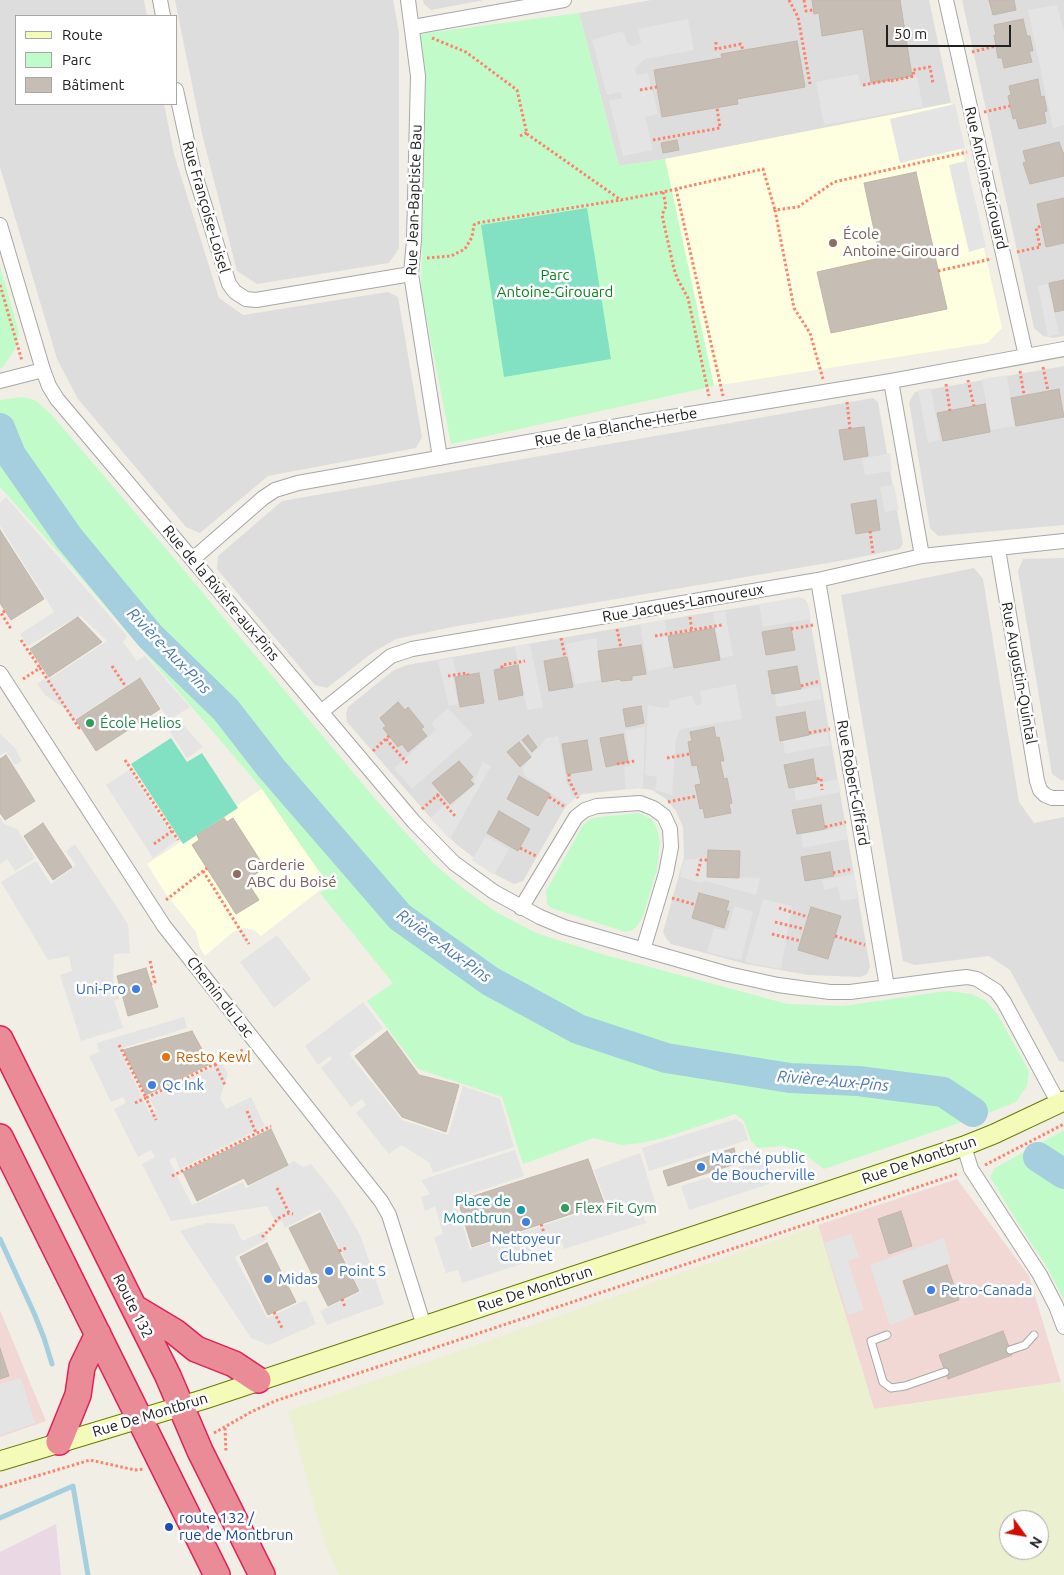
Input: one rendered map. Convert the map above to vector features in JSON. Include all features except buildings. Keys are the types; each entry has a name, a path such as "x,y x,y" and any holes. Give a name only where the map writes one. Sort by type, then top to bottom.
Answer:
{"highway":[{"name":"Route 132","path":"0,1039 168,1376 200,1451 262,1575"},
{"path":"0,1137 217,1575"},
{"path":"134,1308 175,1332 196,1349 234,1364 258,1380"},
{"path":"59,1442 78,1395 82,1367 98,1334"}],"street":[{"path":"160,0 163,15"},
{"name":"Rue Jean-Baptiste Bau","path":"408,0 413,26 418,76 414,240 411,274 440,458"},
{"path":"413,26 564,0"},
{"name":"Rue Antoine-Girouard","path":"946,0 1026,356"},
{"name":"Rue Françoise-Loisel","path":"178,99 193,168 228,284 236,292 246,298 256,300 411,274"},
{"name":"Rue de la Rivière-aux-Pins","path":"0,225 43,370 56,399 427,837 454,863 470,876 521,908 544,919 564,927 734,975 806,990 850,992 967,978 977,979 996,991 1004,1002 1061,1102"},
{"name":"Rue de la Blanche-Herbe","path":"193,559 263,498 275,490 298,483 635,423 891,381 1064,349"},
{"path":"1,381 43,370"},
{"path":"891,381 922,556"},
{"name":"Rue Jacques-Lamoureux","path":"321,712 378,665 391,656 402,652 818,580 922,556 1064,542"},
{"name":"Rue Augustin-Quintal","path":"998,549 1037,781 1040,790 1045,795 1052,798 1064,798"},
{"name":"Rue Robert-Giffard","path":"818,580 888,987"},
{"name":"Chemin du Lac","path":"0,673 164,926 380,1201 389,1215 424,1326"},
{"path":"521,908 576,817 585,810 598,806 640,803 653,808 664,816 670,829 671,847 666,873 643,950"},
{"name":"Rue De Montbrun","path":"0,1461 180,1406 964,1146 1061,1102"},
{"path":"964,1146 971,1169 1040,1275 1056,1306 1064,1327"}],"lane":[{"path":"888,1335 871,1341 884,1382 891,1388 905,1386 945,1372"},
{"path":"1010,1350 1025,1345 1034,1335"}],"path":[{"path":"790,0 798,17 810,84"},
{"path":"804,0 806,11 814,10"},
{"path":"431,38 466,52 518,90 528,133 621,200"},
{"path":"716,42 716,49 741,44 742,50"},
{"path":"970,52 996,46"},
{"path":"863,85 914,76 913,70 930,67 933,83"},
{"path":"640,90 657,87"},
{"path":"983,112 1010,106"},
{"path":"653,140 720,128 717,108"},
{"path":"520,136 528,133"},
{"path":"775,210 798,207 834,182 967,152"},
{"path":"425,258 451,256 465,249 472,237 474,225 477,223 621,200 763,169 775,210 794,308 810,333 823,380"},
{"path":"676,189 724,396"},
{"path":"663,192 666,206 662,215 674,269 688,298 709,399"},
{"path":"1014,252 1040,247 1036,228 1042,226"},
{"path":"938,271 991,258"},
{"path":"0,285 26,375"},
{"path":"1043,366 1048,391"},
{"path":"1020,370 1024,395"},
{"path":"968,378 974,406"},
{"path":"945,382 950,410"},
{"path":"847,399 850,429"},
{"path":"870,531 874,556"},
{"path":"5,611 1,613 11,629"},
{"path":"689,614 692,630"},
{"path":"655,636 722,625"},
{"path":"791,629 814,625"},
{"path":"616,626 621,648"},
{"path":"560,636 565,657"},
{"path":"21,640 80,727"},
{"path":"502,668 502,665 525,661"},
{"path":"112,666 126,687"},
{"path":"23,679 41,667"},
{"path":"448,676 467,672 468,675"},
{"path":"801,686 824,680"},
{"path":"809,733 827,728 832,729"},
{"path":"370,753 388,737 407,763"},
{"path":"667,758 690,754"},
{"path":"125,760 178,840"},
{"path":"617,764 635,762"},
{"path":"568,774 578,799"},
{"path":"817,779 821,778 822,790"},
{"path":"420,810 439,794 455,816"},
{"path":"666,803 697,796"},
{"path":"549,797 568,809"},
{"path":"825,827 848,821"},
{"path":"154,844 172,831"},
{"path":"520,848 538,858"},
{"path":"697,876 701,860 708,860"},
{"path":"166,900 207,868"},
{"path":"833,873 856,868"},
{"path":"203,871 249,944"},
{"path":"671,898 696,905"},
{"path":"779,908 808,918"},
{"path":"775,922 804,929"},
{"path":"772,934 801,941"},
{"path":"835,936 869,946"},
{"path":"150,961 155,982 151,984"},
{"path":"119,1045 156,1120"},
{"path":"135,1103 243,1050"},
{"path":"215,1064 225,1085"},
{"path":"247,1111 256,1133"},
{"name":"Rue De Montbrun","path":"989,1163 1064,1124"},
{"path":"172,1176 271,1126"},
{"name":"Rue De Montbrun","path":"226,1452 225,1428 263,1406 953,1176"},
{"path":"262,1237 277,1219 291,1214 277,1188"},
{"path":"541,1224 544,1233"},
{"path":"339,1251 346,1248"},
{"path":"342,1299 345,1307"},
{"path":"274,1312 283,1330"},
{"path":"437,1339 440,1346"},
{"path":"325,1377 327,1384"},
{"name":"Rue De Montbrun","path":"0,1487 74,1463 90,1460 140,1470"}],"shaded area":[{"path":"0,0 144,0 147,15 15,15 15,105 164,105 174,154 219,298 243,315 388,292 398,297 422,437 416,448 268,476 200,533 186,527 78,399 57,359 0,167"},
{"path":"175,0 393,0 399,32 399,248 389,263 257,284 237,271 202,134"},
{"path":"423,0 484,0 431,10 424,4"},
{"path":"651,0 929,0 951,103 665,159 619,166 579,13"},
{"path":"962,0 1064,0 1064,336 1053,338 1043,336 1034,328"},
{"path":"1057,5 1064,33 1064,125 1053,128 1028,10"},
{"path":"688,19 694,50 645,59 635,69 636,75 648,73 658,114 645,117 653,150 623,156 609,101 622,98 620,92 607,95 592,40 623,31 628,44 634,46 641,43 638,29"},
{"path":"858,74 861,87 917,77 923,107 824,125 816,82"},
{"name":"École Antoine-Girouard","path":"951,103 1002,328 987,343 714,386 665,159"},
{"path":"955,104 965,148 900,163 890,119"},
{"path":"966,161 986,247 969,252 949,165"},
{"path":"1048,284 1059,334 1048,337 1038,286"},
{"path":"1064,366 1064,525 938,536 930,528 909,402 915,392"},
{"path":"1007,375 1014,426 991,430 982,379"},
{"path":"931,388 940,440 928,443 918,390"},
{"path":"873,398 878,402 903,544 899,549 851,559 452,627 396,639 372,653 327,688 315,685 217,569 218,556 282,501"},
{"path":"890,453 892,471 865,475 862,459"},
{"path":"894,485 899,510 885,512 880,487"},
{"path":"6,497 127,636 123,642 137,661 145,656 190,707 169,720 140,677 73,721 66,709 45,695 37,684 44,679 46,681 107,641 80,615 28,646 20,634 54,612 0,526 0,503"},
{"path":"1064,558 1064,780 1062,781 1052,774 1018,571 1023,559"},
{"path":"974,568 983,579 1019,802 1034,823 1064,817 1064,1062 1059,1061 1010,970 989,956 915,965 903,961 841,595"},
{"path":"800,597 808,604 811,619 763,627 759,604"},
{"path":"802,598 807,602 870,967 867,974 860,977 808,975 746,964 671,944 663,932 684,857 683,827 676,811 666,799 652,790 638,788 583,794 571,800 523,881 514,884 498,876 456,844 428,815 347,722 346,714 348,707 394,670 407,665"},
{"path":"725,611 733,656 721,658 713,613"},
{"path":"665,620 672,666 648,671 640,624"},
{"path":"596,638 601,680 575,684 566,644"},
{"path":"530,644 543,707 527,710 515,646"},
{"path":"453,658 457,676 453,677 458,704 449,706 438,661"},
{"path":"736,684 742,719 679,731 676,739 672,795 655,790 657,777 645,775 648,705 663,708 669,707 669,701 692,695 696,706 702,704 700,691"},
{"path":"819,686 822,699 777,707 775,695"},
{"path":"448,708 473,735 412,789 394,768 436,730 431,723"},
{"path":"178,719 203,747 187,758 166,726"},
{"path":"645,727 643,788 626,789 624,767 630,766 625,730"},
{"path":"827,732 830,745 785,754 783,741"},
{"path":"0,734 15,748 22,761 15,765 6,752 0,755"},
{"path":"558,736 567,783 574,799 568,805 524,775 522,768 546,738"},
{"path":"483,762 491,766 450,839 430,818 446,804 449,807 476,784 474,781"},
{"path":"129,770 176,841 153,858 106,785"},
{"path":"838,779 841,792 796,801 794,788"},
{"name":"Garderie ABC du Boisé","path":"262,789 328,884 261,936 254,930 243,928 233,932 205,956 200,948 196,932 165,893 147,864"},
{"path":"0,817 4,824 17,829 35,858 15,871 7,859 0,864"},
{"path":"845,826 848,839 803,848 801,835"},
{"path":"486,836 509,849 494,875 472,860"},
{"path":"75,844 128,924 130,953 114,954 113,979 119,999 114,1001 123,1028 81,1041 60,975 72,971 69,956 48,960 1,882 36,861 51,884 76,865 66,851"},
{"path":"706,858 706,877 760,878 756,895 706,881 701,883 680,877 684,860"},
{"path":"854,874 859,898 841,901 838,887 824,890 822,880"},
{"path":"763,899 792,906 781,969 745,962"},
{"path":"734,906 753,912 741,960 707,952 714,928 728,931"},
{"path":"277,935 311,979 274,1008 240,962"},
{"path":"363,1002 383,1028 349,1054 402,1120 448,1135 463,1086 500,1099 514,1147 433,1173 429,1162 401,1145 389,1154 356,1113 366,1105 362,1099 351,1107 321,1068 332,1059 330,1056 318,1065 305,1046"},
{"path":"184,1017 187,1028 119,1049 150,1114 156,1110 149,1099 222,1063 228,1074 220,1098 226,1109 251,1097 265,1126 180,1169 175,1157 169,1160 192,1205 243,1182 246,1188 294,1161 303,1167 311,1164 339,1199 361,1237 384,1304 327,1325 320,1311 361,1292 320,1209 285,1228 282,1221 276,1223 267,1206 171,1221 142,1164 155,1157 151,1150 138,1157 114,1109 126,1103 123,1097 111,1102 89,1056 99,1052 97,1043"},
{"path":"736,1119 743,1124 748,1140 649,1171 642,1148"},
{"path":"515,1150 524,1176 455,1199 470,1249 609,1204 605,1200 594,1170 640,1153 656,1205 641,1210 646,1223 564,1249 561,1240 530,1248 534,1260 462,1283 458,1270 446,1273 434,1237 443,1234 435,1206 425,1211 421,1197 430,1194 421,1180"},
{"path":"767,1158 771,1169 769,1184 689,1210 681,1186"},
{"path":"957,1179 1029,1276 1061,1382 874,1409 818,1225"},
{"path":"207,1223 234,1224 242,1241 264,1231 267,1239 235,1257 267,1318 306,1300 316,1324 269,1345 251,1338 180,1231"},
{"path":"818,1225 874,1409 1061,1382 1064,1394 1064,1575 339,1575 325,1545 288,1411"},
{"path":"851,1234 859,1257 848,1261 864,1310 848,1315 824,1243"},
{"path":"944,1238 951,1263 901,1280 913,1316 890,1325 870,1265"},
{"path":"0,1310 46,1421 0,1437"},
{"path":"21,1378 35,1423 0,1435 0,1384"},
{"path":"56,1524 61,1575 0,1575 0,1552"}],"green space":[{"name":"Parc Antoine-Girouard","path":"579,13 619,166 665,159 714,386 451,444 421,291 425,98 420,34"},
{"path":"587,208 611,359 504,377 481,225"},
{"path":"0,266 19,332 17,346 3,367 0,368"},
{"path":"22,397 35,400 51,414 377,801 435,865 496,912 536,933 605,955 788,1004 843,1006 947,991 972,994 986,1001 998,1015 1029,1071 1027,1086 1016,1102 824,1169 801,1152 784,1146 758,1148 751,1141 744,1121 735,1114 663,1138 641,1143 621,1145 594,1138 523,1164 502,1097 418,1069 367,1001 393,983 320,893 329,886 328,884 262,789 68,563 0,487 0,400"},
{"path":"171,738 187,762 202,753 238,808 183,844 131,764"},
{"path":"639,813 652,819 657,828 660,843 657,869 643,916 637,926 633,930 626,932 551,908 547,904 546,891 583,825 590,819 598,817"},
{"path":"1064,1130 1064,1300 1044,1262 990,1177 995,1168"}],"waterway":[{"name":"Rivière-Aux-Pins","path":"0,428 11,455 69,538 150,636 226,710 271,768 400,917 490,981 578,1029 666,1058 790,1078 858,1081 943,1092 973,1112"},
{"name":"Rivière-Aux-Pins","path":"1038,1157 1064,1174"},
{"path":"0,1239 34,1313 52,1364"},
{"path":"0,1518 73,1486 88,1575"}],"place":[{"name":"École Antoine-Girouard","path":"833,243"},
{"name":"École Helios","path":"90,723"},
{"name":"Garderie ABC du Boisé","path":"237,874"},
{"name":"Uni-Pro","path":"136,989"},
{"name":"Resto Kewl","path":"166,1057"},
{"name":"Qc Ink","path":"152,1085"},
{"name":"Marché public de Boucherville","path":"701,1167"},
{"name":"Flex Fit Gym","path":"565,1208"},
{"name":"Place de Montbrun","path":"521,1210"},
{"name":"Nettoyeur Clubnet","path":"526,1222"},
{"name":"Point S","path":"329,1271"},
{"name":"Midas","path":"268,1279"},
{"name":"Petro-Canada","path":"931,1290"},
{"name":"route 132 / rue de Montbrun","path":"169,1527"}]}
